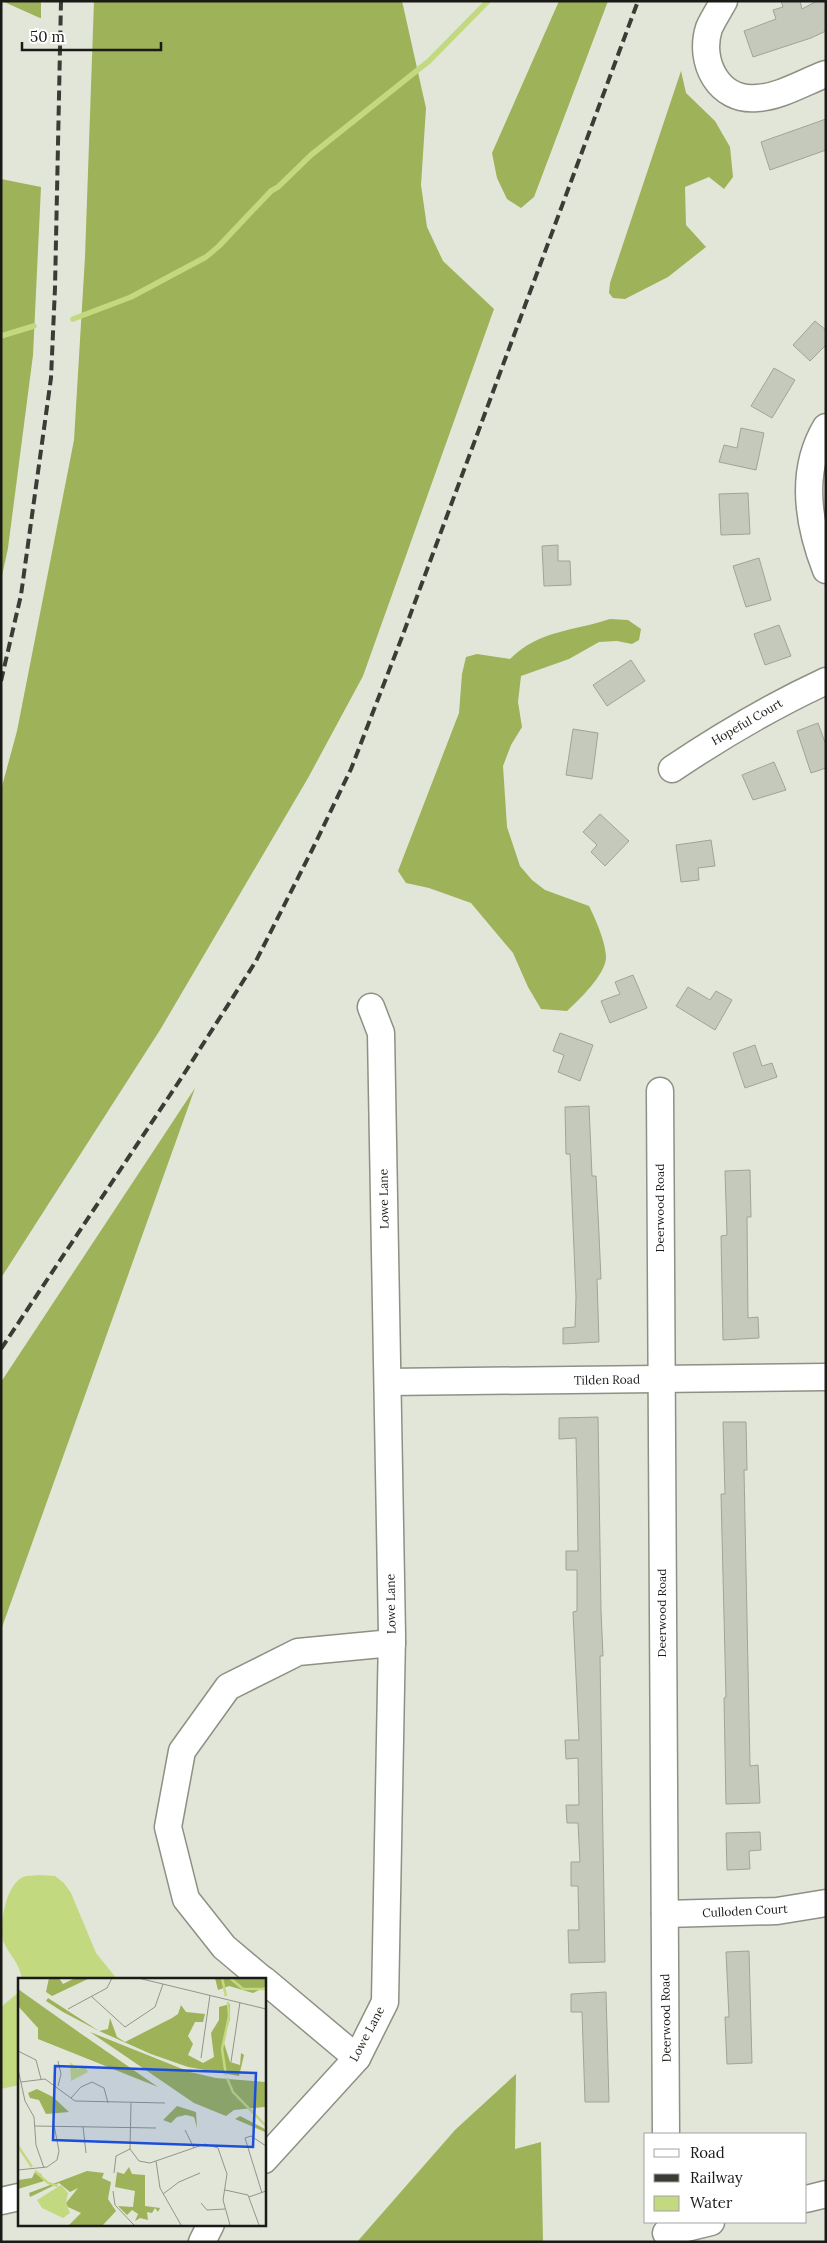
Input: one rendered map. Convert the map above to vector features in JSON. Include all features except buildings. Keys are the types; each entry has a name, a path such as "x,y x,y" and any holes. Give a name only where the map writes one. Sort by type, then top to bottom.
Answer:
{"street":[{"path":"724,1 709,30 707,44 708,63 714,78 722,88 734,96 746,99 758,98 826,74"},
{"path":"826,427 814,453 808,504 814,535 826,570"},
{"name":"Hopeful Court","path":"672,769 717,739 797,694 826,681"},
{"name":"Lowe Lane","path":"265,2159 357,2058 385,2002 392,1643 381,1033 371,1007"},
{"name":"Deerwood Road","path":"660,1091 660,1379 666,2133"},
{"name":"Tilden Road","path":"388,1382 826,1377"},
{"path":"261,1978 224,1947 186,1899 168,1826 182,1751 228,1687 298,1652 392,1643"},
{"name":"Culloden Court","path":"665,1914 777,1911 826,1903"},
{"path":"265,1982 357,2058"},
{"path":"807,2198 826,2194"},
{"path":"1,2202 18,2197"},
{"path":"666,2232 706,2223"},
{"path":"202,2242 210,2226"}],"shaded area":[{"path":"2,1 41,1 41,18 40,18"},
{"path":"94,1 402,1 426,108 421,185 427,227 443,261 494,309 363,676 308,778 160,1030 1,1278 1,790 17,731 74,440 85,257"},
{"path":"559,1 608,1 534,197 521,208 507,199 497,178 492,153"},
{"path":"681,71 686,93 715,121 730,147 733,177 724,189 709,177 685,187 686,225 706,247 668,277 625,299 613,298 609,293 610,283"},
{"path":"1,179 41,187 33,355 8,548 1,580"},
{"path":"610,619 628,620 641,629 639,640 632,644 617,641 599,642 569,659 521,676 518,702 522,727 511,745 503,766 507,827 520,866 532,880 545,890 589,906 606,952 605,965 601,972 584,994 567,1011 541,1009 528,987 513,953 471,903 429,888 406,883 398,871 459,713 462,674 466,657 477,654 510,659 521,649 545,637"},
{"path":"195,1088 1,1630 1,1382"},
{"path":"516,2074 515,2149 541,2142 543,2242 357,2242 455,2130"}],"water":[{"path":"25,1876 55,1876 64,1883 71,1893 96,1953 116,1978 22,1978 17,1963 3,1941 2,1925 8,1896 17,1882"},
{"path":"18,1993 18,2085 1,2089 1,2007"}],"waterway":[{"path":"73,319 131,297 206,257 219,246 271,191 278,187 311,155 429,61 488,1"},
{"path":"1,336 34,326"}],"railway":[{"path":"1,681 21,595 51,378 55,288 61,1"},
{"path":"1,1349 182,1077 256,961 351,769 402,637 638,1"}]}
